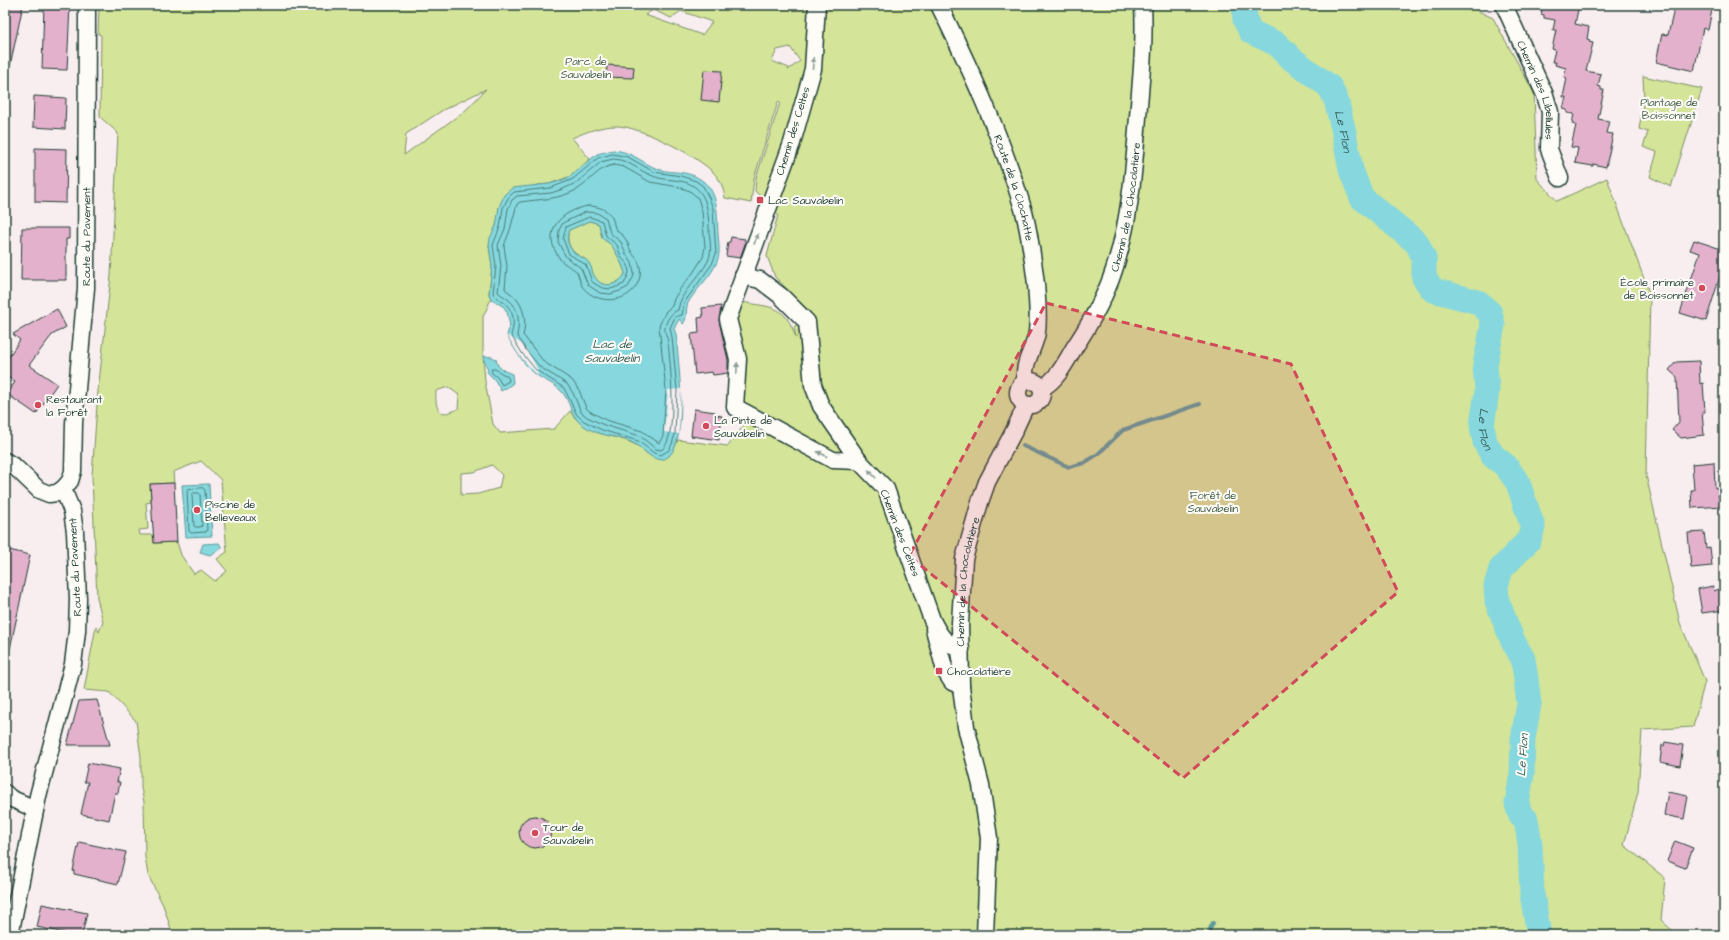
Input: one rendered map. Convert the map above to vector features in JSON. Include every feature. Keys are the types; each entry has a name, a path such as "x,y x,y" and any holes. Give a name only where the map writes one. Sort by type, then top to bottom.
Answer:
{"street":[{"name":"Route du Pavement","path":"10,935 41,780 73,664 77,631 78,599 75,532 72,511 64,489 70,481 73,471 75,409 86,288 87,5"},
{"name":"Chemin des Celtes","path":"817,5 812,69 792,143 728,319 738,359 735,407 833,460 859,461"},
{"name":"Route de la Clochatte","path":"939,5 968,63 993,122 1024,213 1032,256 1038,302 1037,332 1023,374 1026,381"},
{"name":"Chemin de la Chocolatière","path":"1042,388 1049,384 1062,367 1088,326 1114,271 1123,237 1132,182 1137,136 1144,46 1143,5"},
{"name":"Chemin des Libellules","path":"1504,5 1545,95 1550,112 1549,149 1560,178"},
{"name":"Chemin des Celtes","path":"743,276 760,280 781,296 807,322 814,385 821,406 859,461 886,489 929,612 945,671 952,682 961,686"},
{"path":"1032,380 1038,383 1042,388 1043,393 1040,402 1035,404 1026,405 1020,400 1017,393 1020,386 1026,381 1032,380"},
{"name":"Chemin de la Chocolatière","path":"985,935 989,838 981,785 966,727 961,686 960,623 964,559 971,531 987,482 1026,405"},
{"path":"5,460 43,492 57,493 64,489"},
{"name":"Chemin des Celtes","path":"929,612 940,637 951,645 961,649"},
{"path":"5,793 10,798 35,808"}],"highlighted area":[{"path":"1046,303 1291,364 1398,592 1183,778 909,556"}],"green space":[{"name":"Forêt de Sauvabelin","path":"99,5 555,5 554,9 557,5 1465,5 1493,18 1534,93 1537,179 1557,201 1607,178 1650,295 1646,475 1680,623 1705,681 1693,727 1642,730 1638,792 1624,845 1665,878 1661,920 1677,935 173,935 163,905 148,875 145,857 144,802 141,788 141,757 136,721 109,692 84,690 96,626 99,632 103,622 97,598 92,476 98,391 111,276 118,133 100,117 101,35 98,34","holes":["653,10 671,18 681,11 712,22 702,35 645,15","790,47 800,61 788,70 789,68 772,61 777,50","486,89 466,110 404,155 406,134 443,110","778,102 780,103 756,178 755,191 778,215 767,256 775,277 810,312 794,327 796,338 792,327 782,313 770,307 742,302 734,324 740,399 749,411 756,415 745,424 728,446 678,440 670,455 657,459 626,440 599,432 583,425 570,411 554,429 500,433 493,424 485,382 483,354 483,317 491,299 489,294 492,266 489,246 499,217 499,207 538,185 549,184 571,176 590,159 572,138 610,126 626,127 640,131 671,144 711,170 721,182 725,198 751,203 754,178","448,387 459,395 458,409 452,412 442,413 436,404 436,391","201,461 221,480 227,552 217,559 227,571 215,581 201,570 194,574 181,555 177,542 154,543 153,535 140,535 139,530 148,529 146,503 151,502 150,484 174,483 173,472","492,465 502,475 499,488 478,494 461,495 461,473 474,472"]},
{"name":"Plantage de Boissonnet","path":"1643,76 1702,89 1671,187 1650,177 1657,152 1643,147 1648,132 1639,129 1644,99"},
{"path":"590,221 599,224 602,238 612,246 625,274 619,281 611,285 598,282 587,261 573,251 568,241 569,230"}],"water":[{"name":"Lac de Sauvabelin","path":"613,150 625,152 655,168 692,175 704,182 709,187 715,199 719,246 717,262 688,303 685,322 683,324 679,319 674,329 676,334 680,379 681,416 679,433 675,446 669,456 665,459 656,459 630,441 594,432 577,420 568,401 561,391 556,386 533,372 520,357 507,335 510,326 507,312 504,307 491,299 489,294 492,266 489,246 490,238 496,226 499,207 504,195 512,188 549,184 560,181 571,176 597,154","holes":["590,221 599,224 602,238 610,243 625,272 619,281 606,285 598,281 588,262 570,248 567,237 569,230"]},
{"path":"484,356 496,359 498,365 504,371 512,374 513,383 501,391 495,380 487,372 488,370 483,358"},
{"name":"Piscine de Belleveaux","path":"209,484 212,536 186,537 182,485"},
{"path":"219,543 222,548 210,555 200,552 203,544"}],"pier":[{"path":"507,335 522,344 527,350 537,368 538,376 519,355"},
{"path":"681,389 679,434 664,432 668,390"}],"building":[{"path":"5,5 23,5 10,66 5,66"},
{"path":"44,5 70,5 67,70 42,69"},
{"path":"1543,5 1579,5 1575,24 1589,27 1587,39 1590,40 1589,42 1593,43 1586,71 1601,74 1598,86 1601,87 1601,90 1604,90 1598,119 1609,121 1606,133 1613,134 1606,167 1593,164 1593,166 1575,163 1578,148 1571,147 1576,125 1572,124 1574,114 1567,113 1567,110 1563,109 1566,97 1563,97 1567,78 1564,77 1566,68 1555,65 1556,62 1552,62 1555,50 1552,49 1556,30 1553,30 1555,20 1544,18 1544,15 1541,14"},
{"path":"1675,5 1713,5 1708,30 1703,28 1694,71 1656,62 1662,34 1668,35"},
{"path":"607,65 634,67 633,78 606,77"},
{"path":"704,70 722,71 719,102 701,100"},
{"path":"34,96 66,98 65,129 33,127"},
{"path":"35,148 67,149 66,203 35,202"},
{"path":"22,228 69,228 69,239 66,239 66,280 21,280"},
{"path":"731,237 745,239 745,244 740,258 726,256 728,242 730,242"},
{"name":"École primaire de Boissonnet","path":"1694,240 1724,250 1724,263 1706,321 1680,313 1700,253 1690,250"},
{"path":"721,306 719,321 728,360 728,373 713,375 712,372 695,374 691,334 699,333 698,318 703,317 702,308"},
{"path":"57,309 66,327 52,335 29,365 57,384 36,414 7,394 15,382 5,375 5,362 20,340 13,334"},
{"path":"1699,361 1700,384 1703,383 1705,412 1702,412 1704,435 1681,438 1672,430 1679,422 1677,377 1669,370 1676,362"},
{"name":"La Pinte de Sauvabelin","path":"694,409 715,412 715,415 722,416 719,440 691,436"},
{"path":"1714,462 1715,488 1724,488 1724,492 1718,496 1724,506 1692,508 1691,490 1694,490 1692,464"},
{"path":"174,483 177,542 154,543 150,484"},
{"path":"1704,532 1706,548 1710,547 1712,566 1691,568 1688,533"},
{"path":"5,549 30,555 10,649 5,648"},
{"path":"1713,586 1714,591 1724,587 1724,610 1702,613 1698,589"},
{"path":"97,700 110,745 67,745 79,701"},
{"path":"1665,742 1683,745 1680,766 1660,762 1662,745 1664,746"},
{"path":"88,763 120,769 117,782 120,782 118,793 115,793 109,820 81,814 88,782 84,782"},
{"path":"1668,792 1688,796 1684,819 1664,815"},
{"name":"Tour de Sauvabelin","path":"535,816 544,819 548,823 551,832 548,841 544,845 535,848 526,845 522,841 519,832 522,823 526,819"},
{"path":"1675,841 1693,848 1685,868 1667,861"},
{"path":"79,842 126,852 118,884 74,874 73,871"},
{"path":"42,904 87,913 82,935 74,935 37,927"}],"waterway":[{"name":"Le Flon","path":"1244,5 1245,20 1251,32 1277,44 1292,59 1330,87 1336,100 1351,170 1362,198 1417,243 1424,258 1424,278 1433,290 1478,302 1490,313 1493,325 1485,365 1487,391 1482,426 1485,442 1493,456 1506,466 1518,483 1533,527 1529,540 1501,569 1496,586 1497,601 1512,639 1523,659 1526,679 1529,704 1523,739 1522,774 1517,804 1520,814 1526,819 1530,844 1532,894 1539,935"},
{"path":"1023,446 1069,467 1084,463 1098,454 1123,430 1200,404"},
{"path":"1207,935 1213,923"}],"place":[{"name":"Lac Sauvabelin","path":"760,200"},
{"name":"École primaire de Boissonnet","path":"1702,288"},
{"name":"Restaurant la Forêt","path":"38,405"},
{"name":"La Pinte de Sauvabelin","path":"706,426"},
{"name":"Piscine de Belleveaux","path":"197,510"},
{"name":"Chocolatière","path":"939,671"},
{"name":"Tour de Sauvabelin","path":"535,833"}],"park label":[{"name":"Parc de Sauvabelin","path":"586,67"}]}
